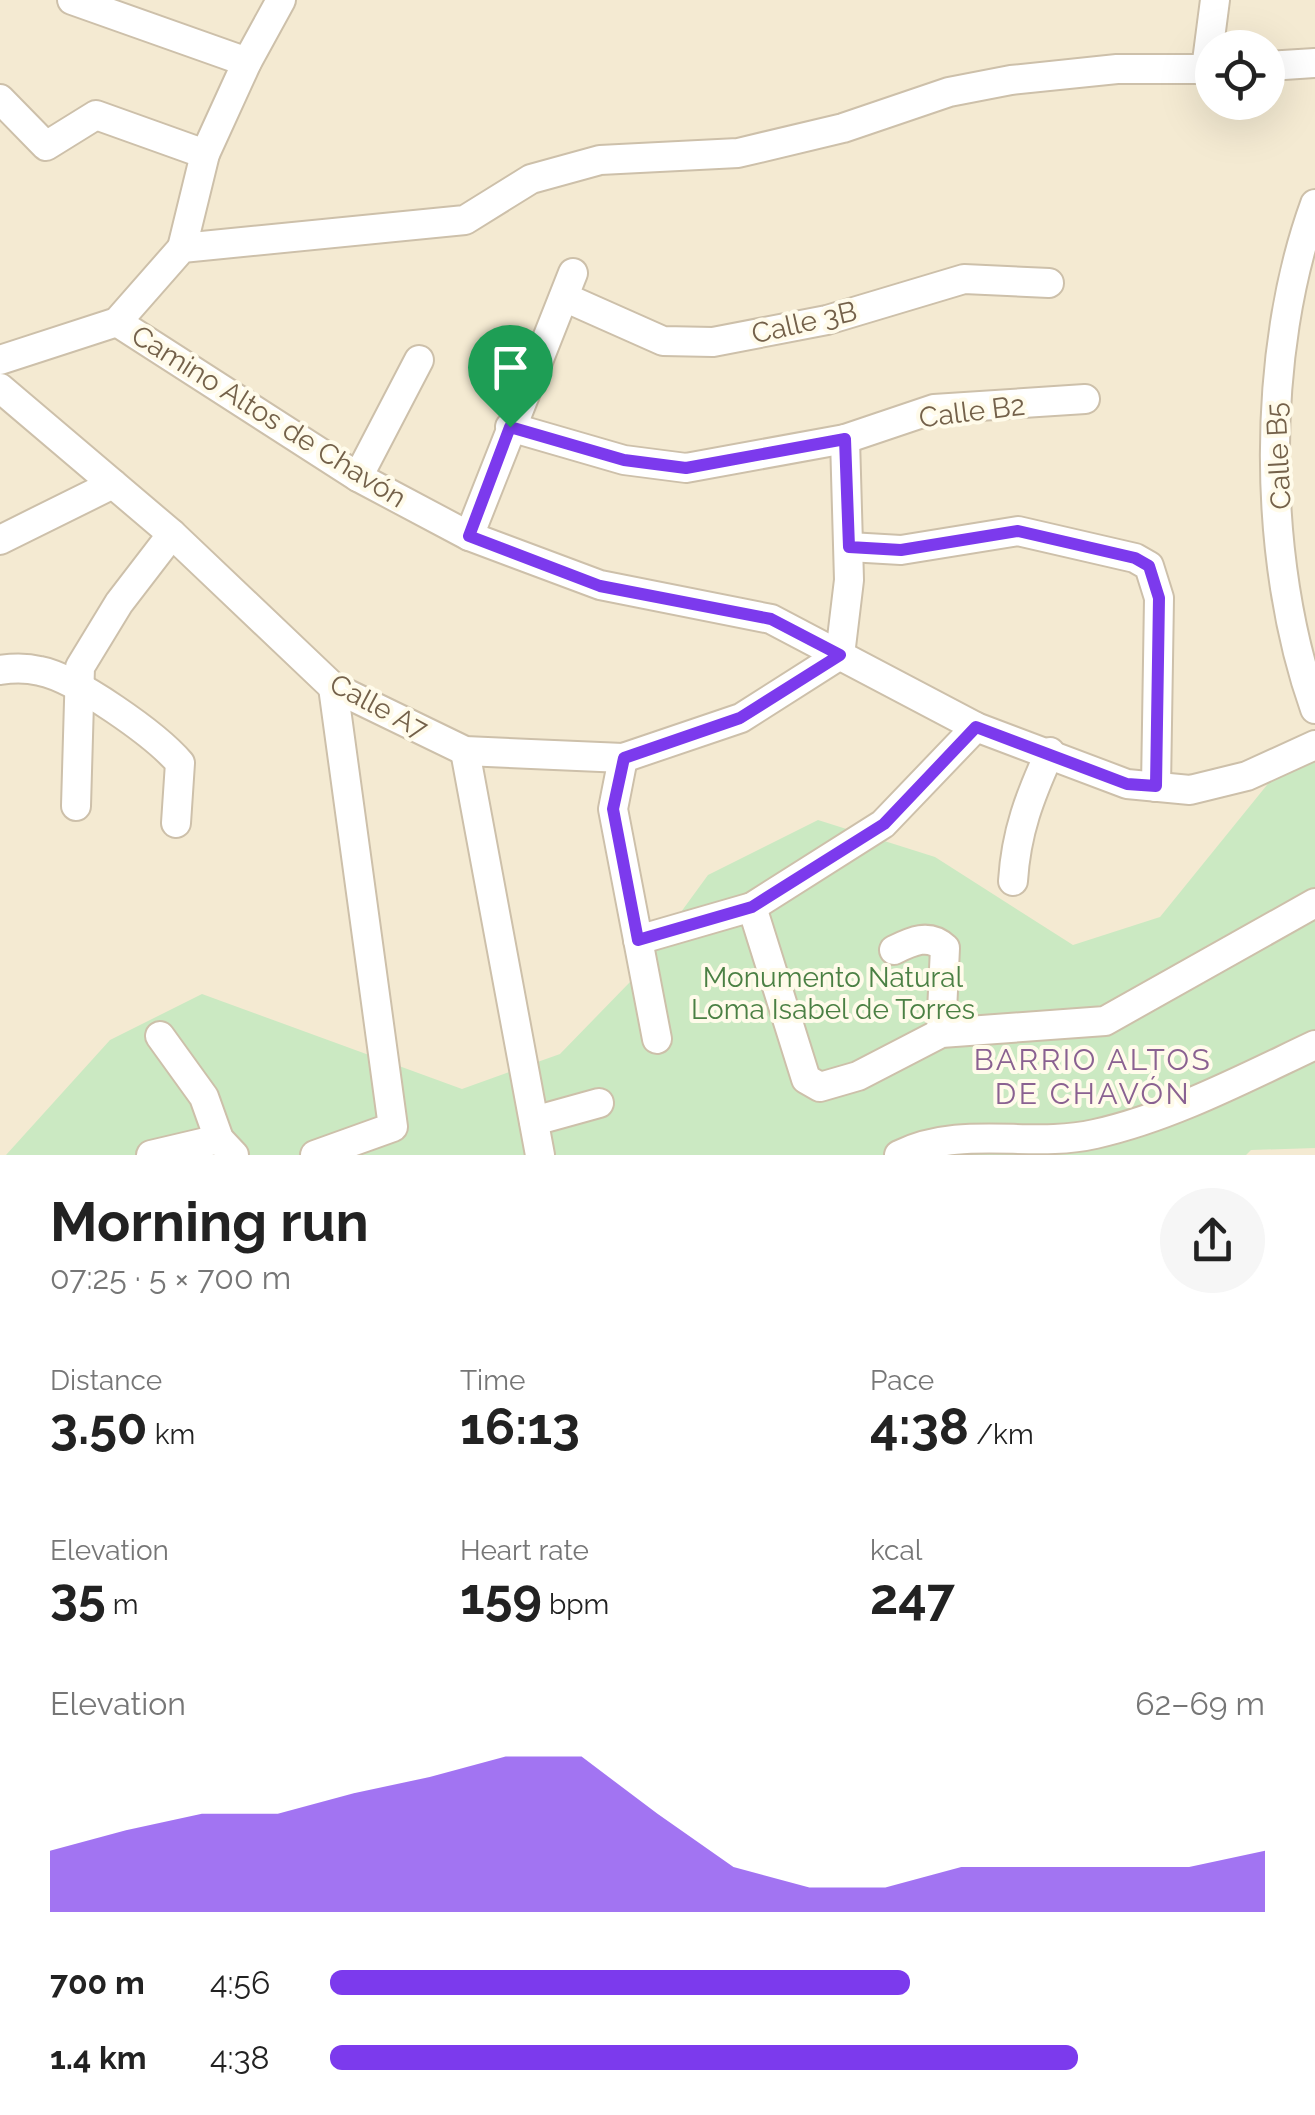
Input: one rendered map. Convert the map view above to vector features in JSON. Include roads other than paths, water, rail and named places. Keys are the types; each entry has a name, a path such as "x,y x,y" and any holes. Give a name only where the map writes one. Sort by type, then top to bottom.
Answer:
{"street":[{"path":"72,0 247,62"},
{"path":"0,360 117,322 182,248 205,154 247,62 281,0"},
{"path":"1212,30 1214,0"},
{"path":"1285,65 1315,63"},
{"path":"182,248 465,220 531,179 600,160 738,153 843,128 949,92 1011,80 1117,70 1195,69"},
{"path":"0,99 46,146 96,115 205,154"},
{"name":"Calle B5","path":"1315,204 1286,307 1275,382 1285,564 1297,658 1315,709"},
{"name":"Calle 3B","path":"510,427 568,285 663,341 713,342 827,320 964,279 1049,283"},
{"name":"Camino Altos de Chavón","path":"117,322 358,477 469,536 600,586 771,619 976,727 1127,784 1190,790 1248,776 1315,744"},
{"path":"358,477 419,360"},
{"name":"Calle A7","path":"0,388 172,534 333,687 465,751 624,758 740,718 840,655"},
{"name":"Calle B2","path":"510,427 624,460 686,468 845,439 934,410 1086,399"},
{"path":"469,536 510,427"},
{"path":"840,655 849,547 845,439"},
{"path":"0,540 113,484"},
{"path":"849,547 920,548 1018,531 1135,558 1149,566 1159,598 1156,786"},
{"path":"76,806 80,667 119,603 172,534"},
{"path":"0,670 42,671 80,690 168,748 180,762 176,823"},
{"path":"315,1155 392,1126 333,687"},
{"path":"638,940 752,907 884,824 976,727"},
{"path":"465,751 540,1155"},
{"path":"1013,881 1016,838 1025,806 1050,752"},
{"path":"624,758 613,809 657,1038"},
{"path":"752,907 806,1079 820,1086 858,1076 941,1033 1106,1022 1315,903"},
{"path":"894,950 925,938 936,940 945,948 941,1033"},
{"path":"151,1155 227,1147 204,1097 160,1036"},
{"path":"899,1155 966,1136 1092,1135 1164,1112 1315,1046"},
{"path":"534,1121 599,1102"}],"district":[{"name":"BARRIO ALTOS DE CHAVÓN","path":"1093,1077"}],"park label":[{"name":"Monumento Natural Loma Isabel de Torres","path":"833,993"}]}
